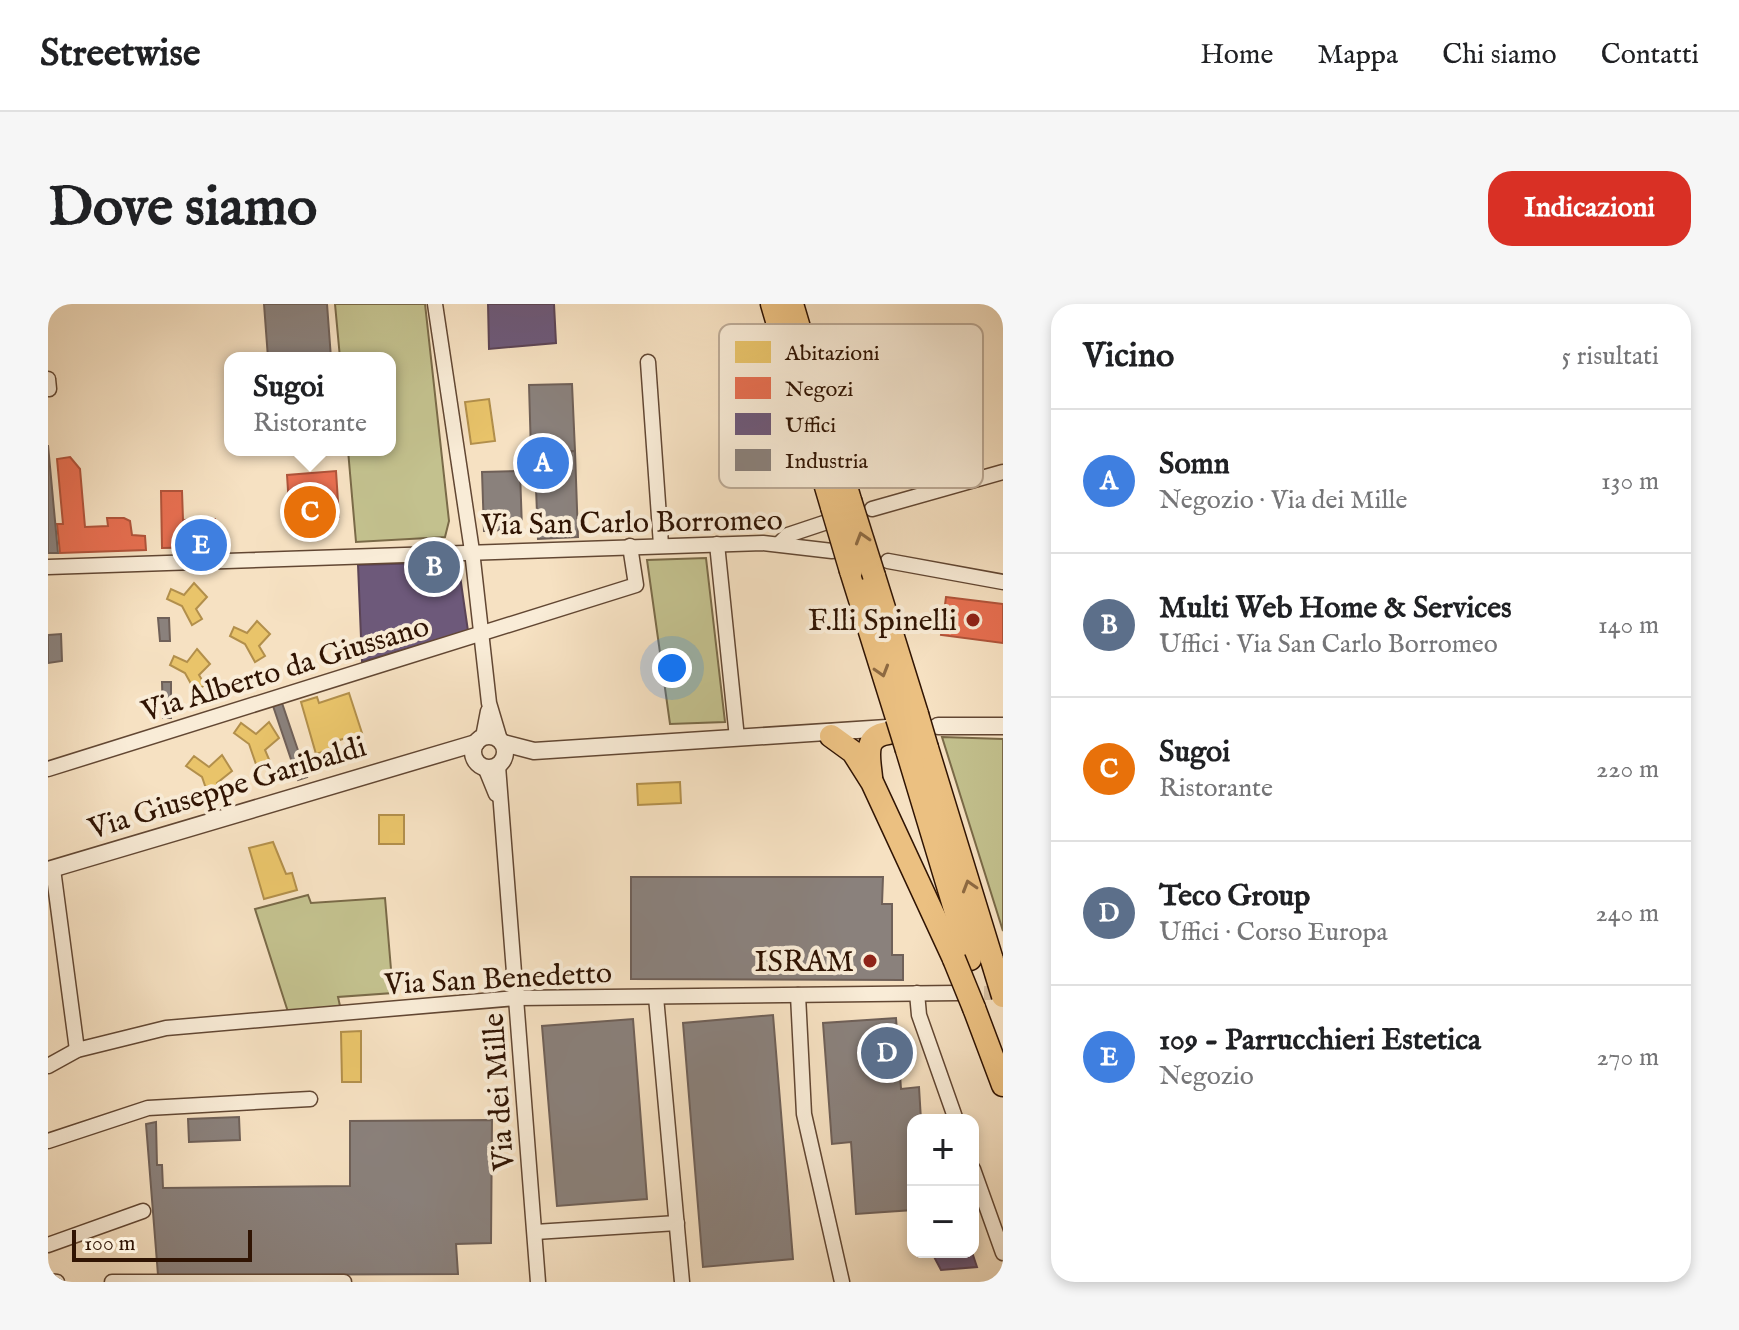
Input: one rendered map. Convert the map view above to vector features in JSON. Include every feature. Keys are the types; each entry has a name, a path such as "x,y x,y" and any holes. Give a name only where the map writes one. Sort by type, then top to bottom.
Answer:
{"highway":[{"path":"772,304 778,324"},
{"path":"792,304 796,324"},
{"path":"828,488 835,510 871,569 906,732 972,959 1003,1085"},
{"path":"830,488 835,510"},
{"path":"872,782 868,754 906,732"},
{"path":"831,736 853,752 872,782 972,959"},
{"path":"980,1001 1003,1065"}],"street":[{"path":"435,304 472,551 491,741 506,753 490,765 473,753 491,741"},
{"path":"648,362 661,545"},
{"path":"48,379 49,389"},
{"path":"983,478 1003,472"},
{"path":"872,509 946,488"},
{"path":"780,543 788,535 835,510"},
{"name":"Via San Carlo Borromeo","path":"48,567 661,545 780,543 832,551"},
{"path":"717,544 737,738"},
{"name":"Via Alberto da Giussano","path":"48,769 636,585 630,546"},
{"path":"871,569 1003,582"},
{"name":"Via Giuseppe Garibaldi","path":"808,735 1003,726"},
{"name":"Via Giuseppe Garibaldi","path":"422,757 490,765 534,751 737,738 906,732"},
{"name":"Via Giuseppe Garibaldi","path":"50,870 422,757 491,741 534,751"},
{"name":"Via dei Mille","path":"490,765 500,802 538,1282"},
{"path":"50,870 77,1050"},
{"path":"917,993 919,1015 954,1114"},
{"name":"Via San Benedetto","path":"48,1066 77,1050 166,1028 517,998 917,993 980,1001"},
{"path":"798,995 804,1114 842,1282"},
{"path":"656,997 682,1282"},
{"path":"48,1141 148,1108 310,1099"},
{"path":"979,1186 1003,1253"},
{"path":"48,1245 143,1211"},
{"path":"535,1232 677,1223"},
{"path":"48,1281 57,1282"},
{"path":"112,1282 344,1282"}],"shaded area":[{"path":"335,304 425,304 449,521 445,537 356,542 349,456 396,456 396,352 339,352"},
{"path":"706,558 725,722 670,724 647,560"},
{"path":"942,737 1003,739 1003,931"},
{"path":"308,895 311,903 385,898 393,993 338,997 340,1006 288,1012 255,909"}],"building: Abitazioni":[{"path":"489,399 495,441 471,444 465,402"},
{"path":"194,583 207,597 196,609 202,619 192,625 182,606 167,599 171,589 184,595"},
{"path":"257,621 270,634 259,646 265,656 255,662 245,644 230,636 234,627 247,633"},
{"path":"197,649 210,664 199,675 205,685 195,691 185,673 170,665 174,656 187,662"},
{"path":"349,693 362,733 330,743 332,749 316,754 301,702 317,697 319,703"},
{"path":"269,722 279,738 265,750 271,764 258,770 249,744 234,733 241,723 256,734"},
{"path":"222,755 232,771 217,783 224,797 211,803 202,777 186,766 194,756 209,767"},
{"path":"680,782 681,803 638,805 637,784"},
{"path":"379,815 404,815 404,844 379,844"},
{"path":"273,842 286,874 292,873 297,890 264,899 249,848"},
{"path":"361,1031 361,1082 342,1082 341,1032"}],"building: Negozi":[{"path":"70,457 80,469 85,527 108,526 107,518 124,518 130,521 132,535 145,536 146,550 60,553 57,524 63,524 57,459"},
{"path":"336,471 339,517 290,521 287,475"},
{"path":"161,491 182,491 183,520 215,519 216,547 162,548"},
{"name":"F.lli Spinelli","path":"946,597 1003,604 1003,643 941,635"}],"building: Uffici":[{"path":"488,304 554,304 556,343 489,349"},
{"path":"458,562 468,631 362,662 358,565"},
{"path":"935,1258 974,1258 977,1267 941,1270"}],"building: Industria":[{"path":"264,304 327,304 331,352 268,352"},
{"path":"572,384 575,451 531,452 529,385"},
{"path":"48,445 58,553 48,553"},
{"path":"575,451 578,537 538,539 535,462 550,461 550,452"},
{"path":"520,471 522,529 484,531 482,472"},
{"path":"158,618 169,618 170,641 160,641"},
{"path":"61,634 62,661 48,663 48,635"},
{"path":"162,682 171,682 171,718 163,718"},
{"path":"282,703 307,777 298,780 273,706"},
{"path":"631,877 883,877 882,904 892,904 892,955 903,955 903,980 631,979"},
{"path":"773,1015 793,1259 703,1267 683,1023"},
{"path":"896,1018 901,1089 919,1087 921,1114 907,1114 907,1210 856,1214 851,1142 832,1144 823,1023"},
{"path":"633,1019 647,1199 557,1206 542,1026"},
{"path":"239,1117 240,1140 189,1142 188,1119"},
{"path":"492,1120 491,1243 456,1244 458,1274 158,1275 146,1124 156,1122 157,1165 162,1165 163,1188 350,1186 350,1121"}],"tunnel":[{"path":"963,993 1003,993"}],"place":[{"name":"Somn","path":"543,463"},
{"name":"Sugoi","path":"310,512"},
{"name":"109 - Parrucchieri Estetica","path":"201,545"},
{"name":"Multi Web Home & Services","path":"434,567"},
{"name":"F.lli Spinelli","path":"973,620"},
{"name":"ISRAM","path":"870,961"},
{"name":"Teco Group","path":"887,1053"}]}
